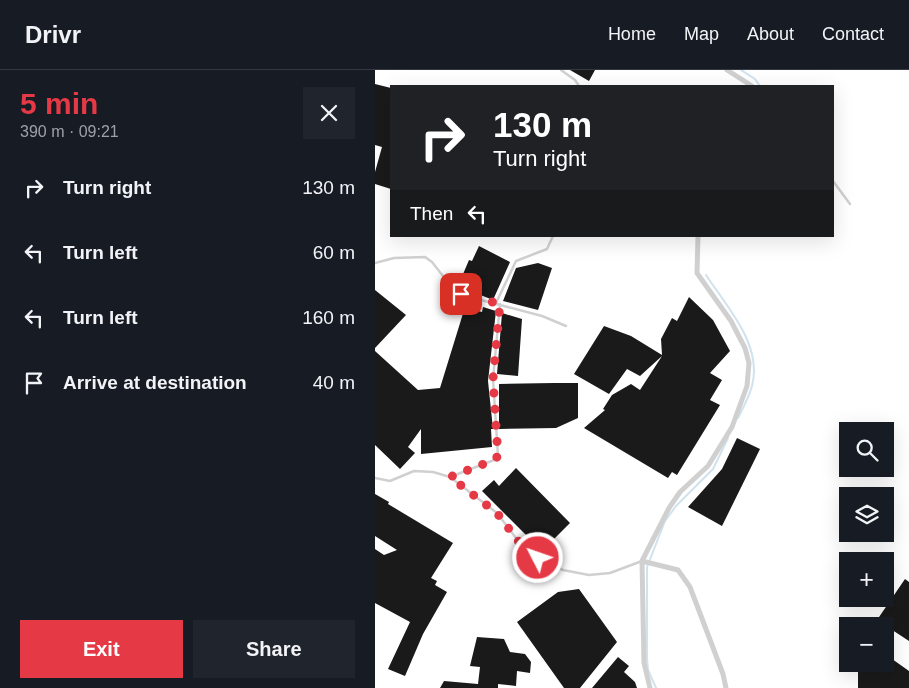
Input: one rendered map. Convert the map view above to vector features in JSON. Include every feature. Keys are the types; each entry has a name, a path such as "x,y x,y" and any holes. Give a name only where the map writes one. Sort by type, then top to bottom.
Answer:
{"street":[{"path":"727,70 750,85"},
{"path":"651,688 644,663 642,561 669,508 681,492 708,466 732,427 747,386 749,363 745,348 731,321 697,273 698,237"},
{"path":"642,561 677,570 690,587 723,674 726,688"}],"lane":[{"path":"561,70 575,80 578,85"},
{"path":"834,182 849,204"},
{"path":"450,477 494,460 498,456 493,379 498,304 516,261 547,249 553,237"},
{"path":"375,263 395,258 425,257 432,262 461,294 542,316 566,326"},
{"path":"375,478 390,481 414,471 433,472 450,477 497,513 519,542 538,558 563,570 589,575 603,574 642,561"}],"building":[{"path":"570,70 595,70 589,81"},
{"path":"375,84 390,88 390,189 375,184 375,172 382,147 375,145"},
{"path":"479,246 510,262 493,300 458,286 469,260 472,261"},
{"path":"538,263 552,268 538,310 503,301 516,268"},
{"path":"375,290 406,315 375,348"},
{"path":"689,297 713,320 730,351 710,373 722,380 710,400 720,405 677,475 672,472 668,478 584,428 605,410 603,409 612,395 631,384 640,390 662,356 640,376 627,369 609,394 574,374 604,326 631,336 662,355 661,339 672,318 677,321"},
{"path":"465,307 482,312 483,307 496,311 488,381 493,429 491,429 492,447 421,454 421,429 408,447 415,453 400,469 375,445 375,351 418,390 440,388"},
{"path":"502,313 522,319 518,376 497,374"},
{"path":"578,383 578,418 556,428 499,429 499,384"},
{"path":"737,438 760,449 722,526 688,507 722,469"},
{"path":"516,468 570,523 553,540 556,543 545,554 482,491 494,480 499,486"},
{"path":"375,494 389,502 388,504 453,543 431,578 437,581 435,585 447,592 423,634 405,676 388,669 410,622 375,603 375,549 384,555 397,550 375,536"},
{"path":"905,579 909,582 909,641 894,631 894,617 879,617 886,607 894,607 894,595"},
{"path":"579,589 617,642 580,688 564,688 517,622 558,592"},
{"path":"477,637 504,639 510,652 525,654 531,662 530,673 517,671 516,686 498,684 498,688 440,688 444,681 478,684 480,667 470,666"},
{"path":"618,657 629,666 624,672 635,682 637,688 592,688"},
{"path":"894,660 909,671 909,688 858,688 858,672 894,672"}],"waterway":[{"path":"741,70 755,79 759,85"},
{"path":"706,275 741,327 748,341 752,356 754,371 752,386 738,418"},
{"path":"656,688 648,670 647,658 647,567 665,521 676,506 713,469 728,438"}],"route":[{"path":"461,294 478,300 500,304 493,379 498,456 494,460 450,477 497,513 519,542 538,558"}]}
